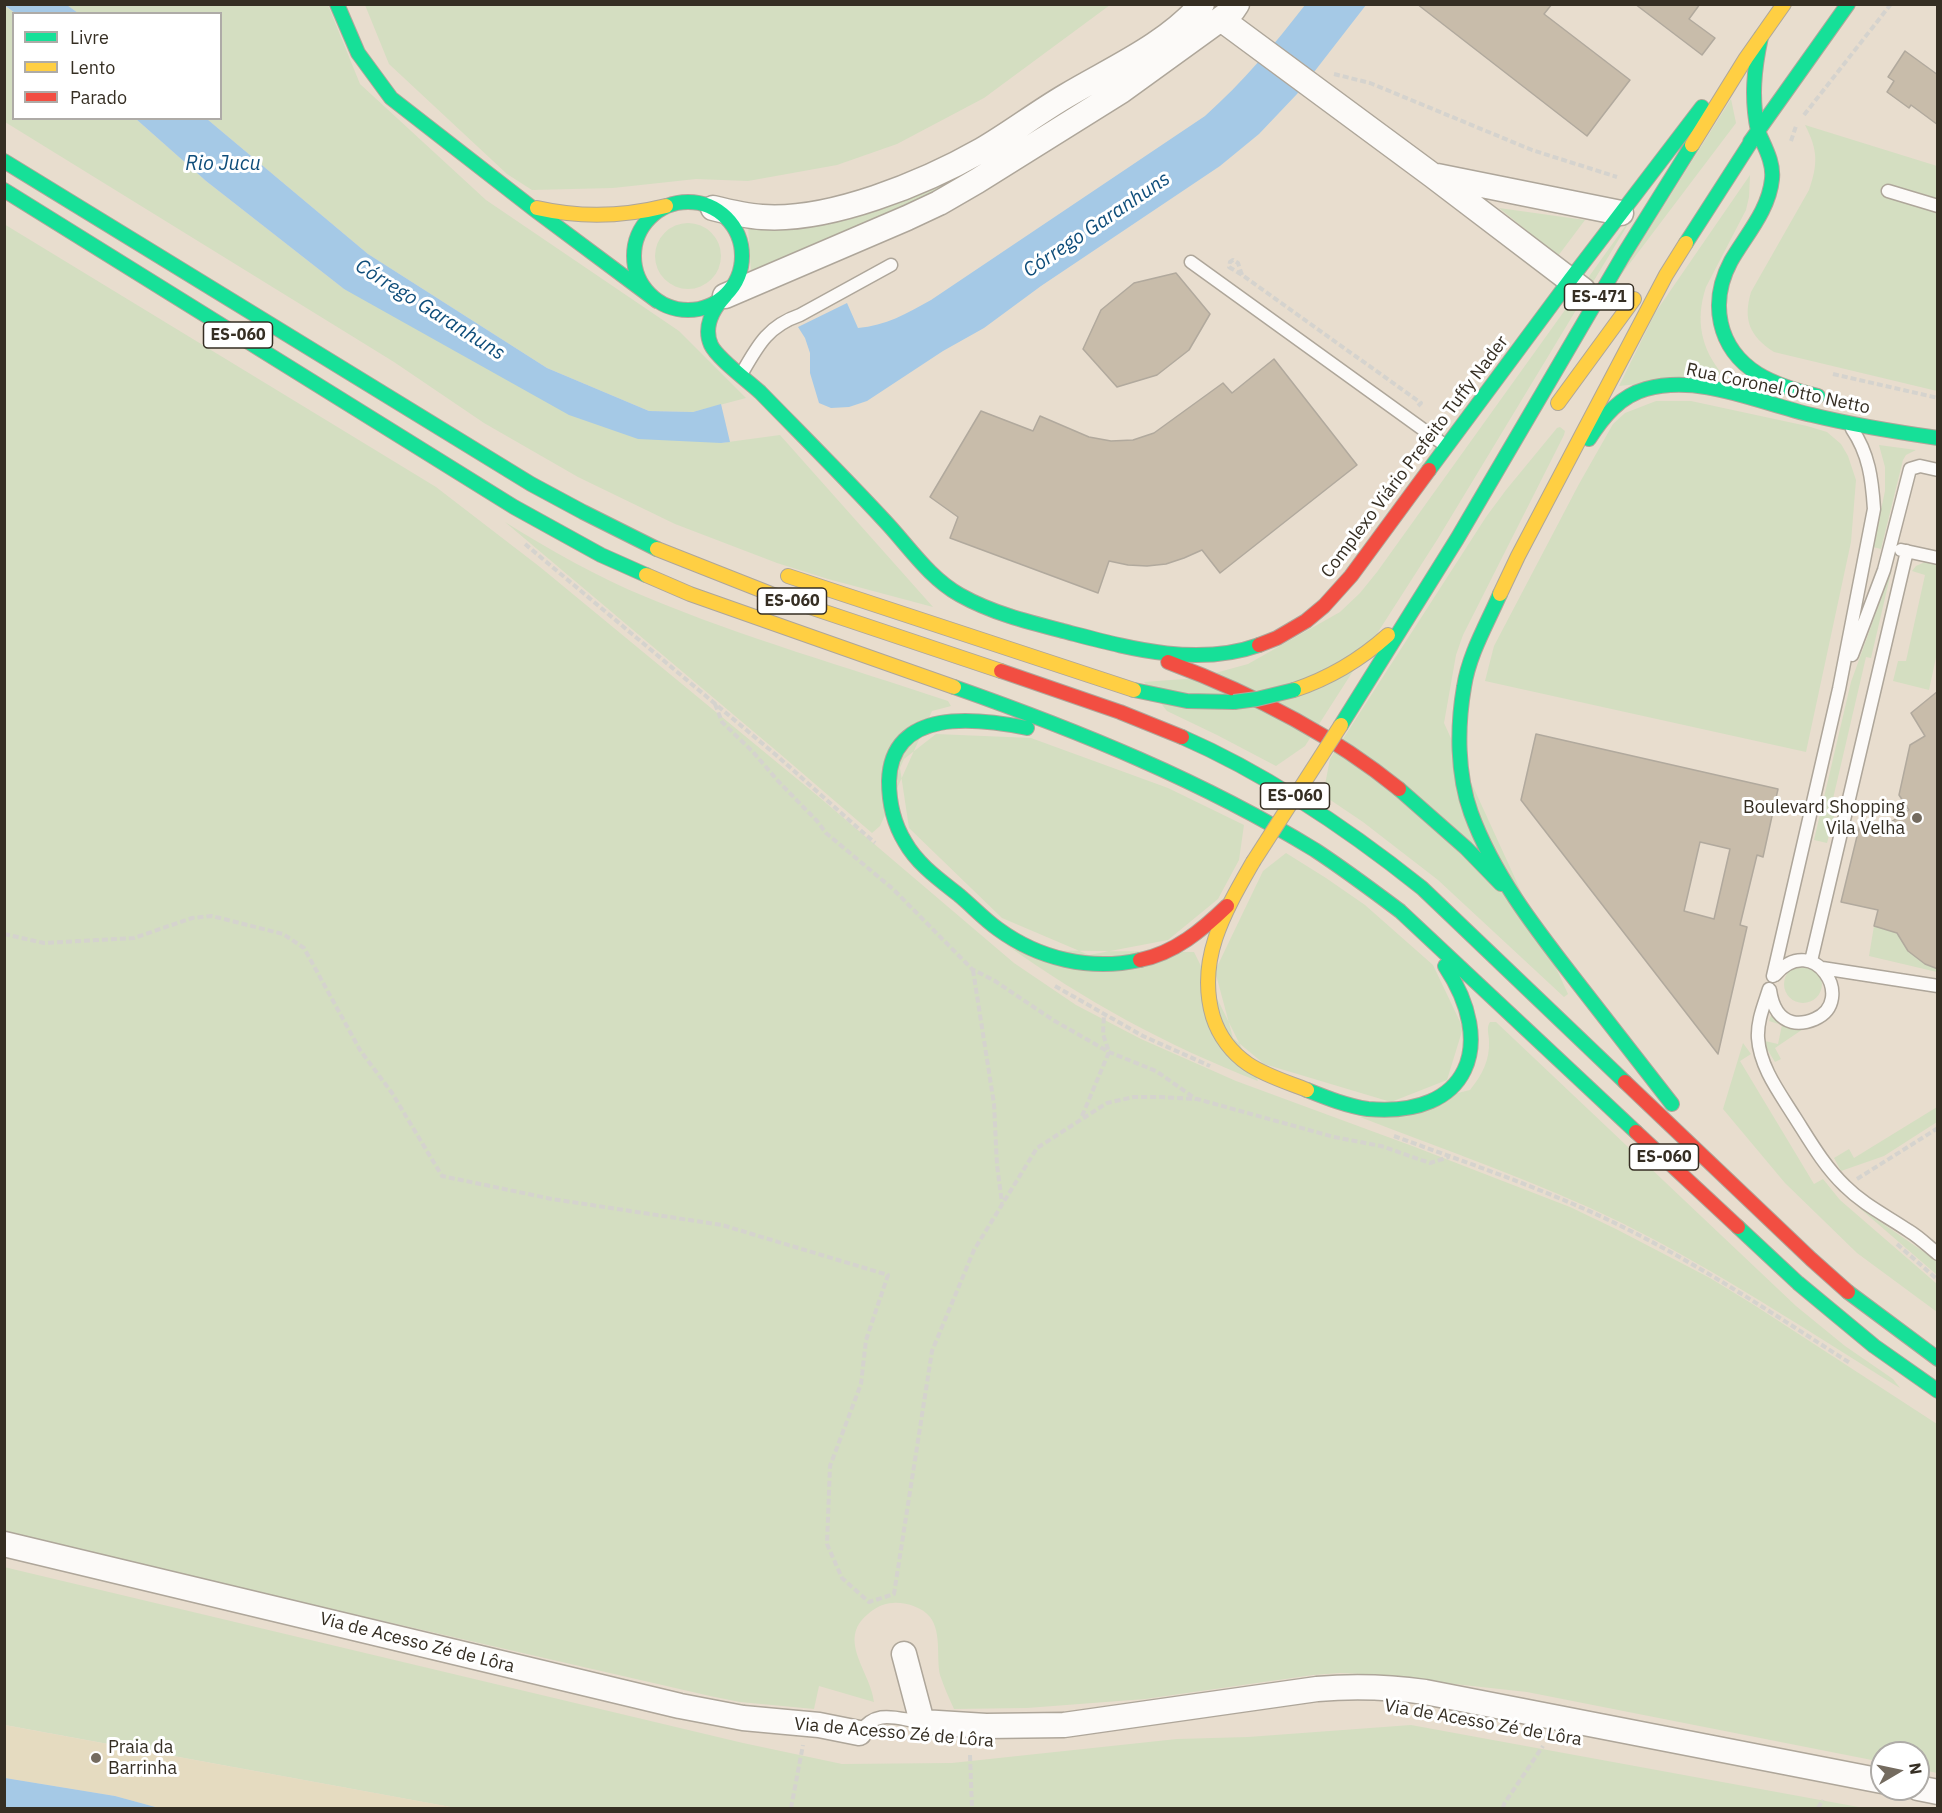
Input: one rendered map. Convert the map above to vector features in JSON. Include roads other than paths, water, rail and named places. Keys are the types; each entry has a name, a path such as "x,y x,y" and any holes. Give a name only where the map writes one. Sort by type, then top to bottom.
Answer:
{"main road":[{"path":"337,4 358,52 391,98 529,206 657,300 670,307 685,310 699,309 713,304 725,296 735,284 740,270 742,256 740,241 734,228 725,216 699,203 684,202 623,215 599,217 552,212 529,206"},
{"name":"ES-471","path":"1227,906 1252,862 1457,539 1630,244 1746,58 1784,4"},
{"name":"ES-471","path":"1550,414 1758,131 1848,4"},
{"name":"Rua Coronel Otto Netto","path":"1761,37 1752,86 1754,115 1769,159 1772,177 1769,195 1724,275 1718,298 1719,319 1726,343 1740,361 1755,373 1790,389 1835,400"},
{"name":"Complexo Viário Prefeito Tuffy Nader","path":"725,296 718,303 709,321 708,331 713,349 742,374 862,496 940,581 975,603 1000,612 1032,623 1128,648 1192,655 1222,655 1244,651 1265,644 1307,621 1324,606 1365,559 1446,446 1692,119 1746,58"},
{"path":"1520,906 1490,856 1471,812 1463,777 1459,742 1460,713 1471,658 1518,556 1666,275 1758,131"},
{"name":"ES-060","path":"4,160 531,484 663,552 748,586 1154,725 1228,759 1290,793 1345,828 1422,888 1811,1259 1852,1295 1938,1359"},
{"name":"ES-060","path":"4,190 514,507 601,555 708,602 1036,716 1177,776 1274,825 1338,864 1400,911 1798,1283 1874,1346 1938,1391"},
{"path":"657,300 646,290 639,278 634,249 646,222 657,212 670,205"},
{"name":"Rua Coronel Otto Netto","path":"1518,556 1598,423 1613,406 1648,388 1693,386 1847,422 1938,438"},
{"path":"1915,420 1938,426"},
{"name":"ES-471","path":"1457,539 1528,443"},
{"path":"489,457 564,498 653,531"},
{"path":"772,570 1141,692 1187,701 1234,702 1257,699 1294,690 1324,678 1365,654 1383,640 1416,605"},
{"path":"1128,648 1174,663 1261,701 1343,749 1382,776 1446,829 1488,870 1520,906 1738,1189"},
{"path":"1132,757 1013,725 970,721 932,724 909,737 897,753 890,771 890,800 893,815 906,843 927,868 1000,931 1040,952 1061,959 1083,964 1103,965 1143,960 1162,954 1189,940 1214,921 1227,906"},
{"path":"1227,906 1215,937 1206,977 1208,1003 1212,1016 1227,1044 1248,1064 1268,1076 1337,1102 1380,1109 1423,1104 1447,1092 1464,1072 1473,1048 1468,1009 1456,982 1400,911"}],"street":[{"path":"713,208 763,217 806,215 880,196 916,183 983,149 1063,98 1138,55 1160,41 1202,4"},
{"path":"725,296 907,218 948,197 1121,91 1229,12 1255,45 1322,80 1432,175 1597,301"},
{"path":"1432,175 1621,213"},
{"name":"Via de Acesso Zé de Lôra","path":"4,1544 680,1706 743,1718 807,1724 859,1733"},
{"path":"904,1654 922,1722"},
{"name":"Via de Acesso Zé de Lôra","path":"922,1722 986,1726 1064,1725 1317,1689 1396,1688 1870,1779"}],"lane":[{"path":"1888,191 1938,206"},
{"path":"1191,262 1446,446"},
{"path":"742,374 760,341 771,330 891,265"},
{"path":"1847,422 1867,457 1872,479 1874,509 1839,689 1773,976 1783,966 1796,960 1938,986"},
{"path":"1839,689 1884,570 1910,469 1920,466 1938,470"},
{"path":"1889,548 1938,558"},
{"path":"1816,964 1907,551"},
{"path":"1816,964 1830,978 1833,992 1829,1006 1820,1017 1806,1022 1792,1022 1780,1015 1772,1003 1769,989 1760,1018 1758,1036 1760,1054 1770,1078 1820,1157 1845,1186 1876,1211 1910,1231 1938,1254"},
{"path":"859,1733 871,1720 879,1717 922,1722"}],"water":[{"path":"4,5 67,5 77,12 14,12"},
{"name":"Córrego Garanhuns","path":"1305,5 1366,5 1297,94 1259,134 1220,166 1041,286 984,328 943,351 867,401 849,407 831,408 819,403 810,373 810,353 798,327 847,303 858,328 868,327 887,322 931,300 1205,116 1258,63"},
{"name":"Rio Jucu","path":"137,120 208,120 368,254 547,368 649,411 693,412 721,404 730,442 638,439 569,415 344,289 206,181"},
{"path":"5,1778 115,1796 159,1808 5,1808"}],"place":[{"name":"Boulevard Shopping Vila Velha","path":"1917,818"},
{"name":"Praia da Barrinha","path":"96,1758"}]}
